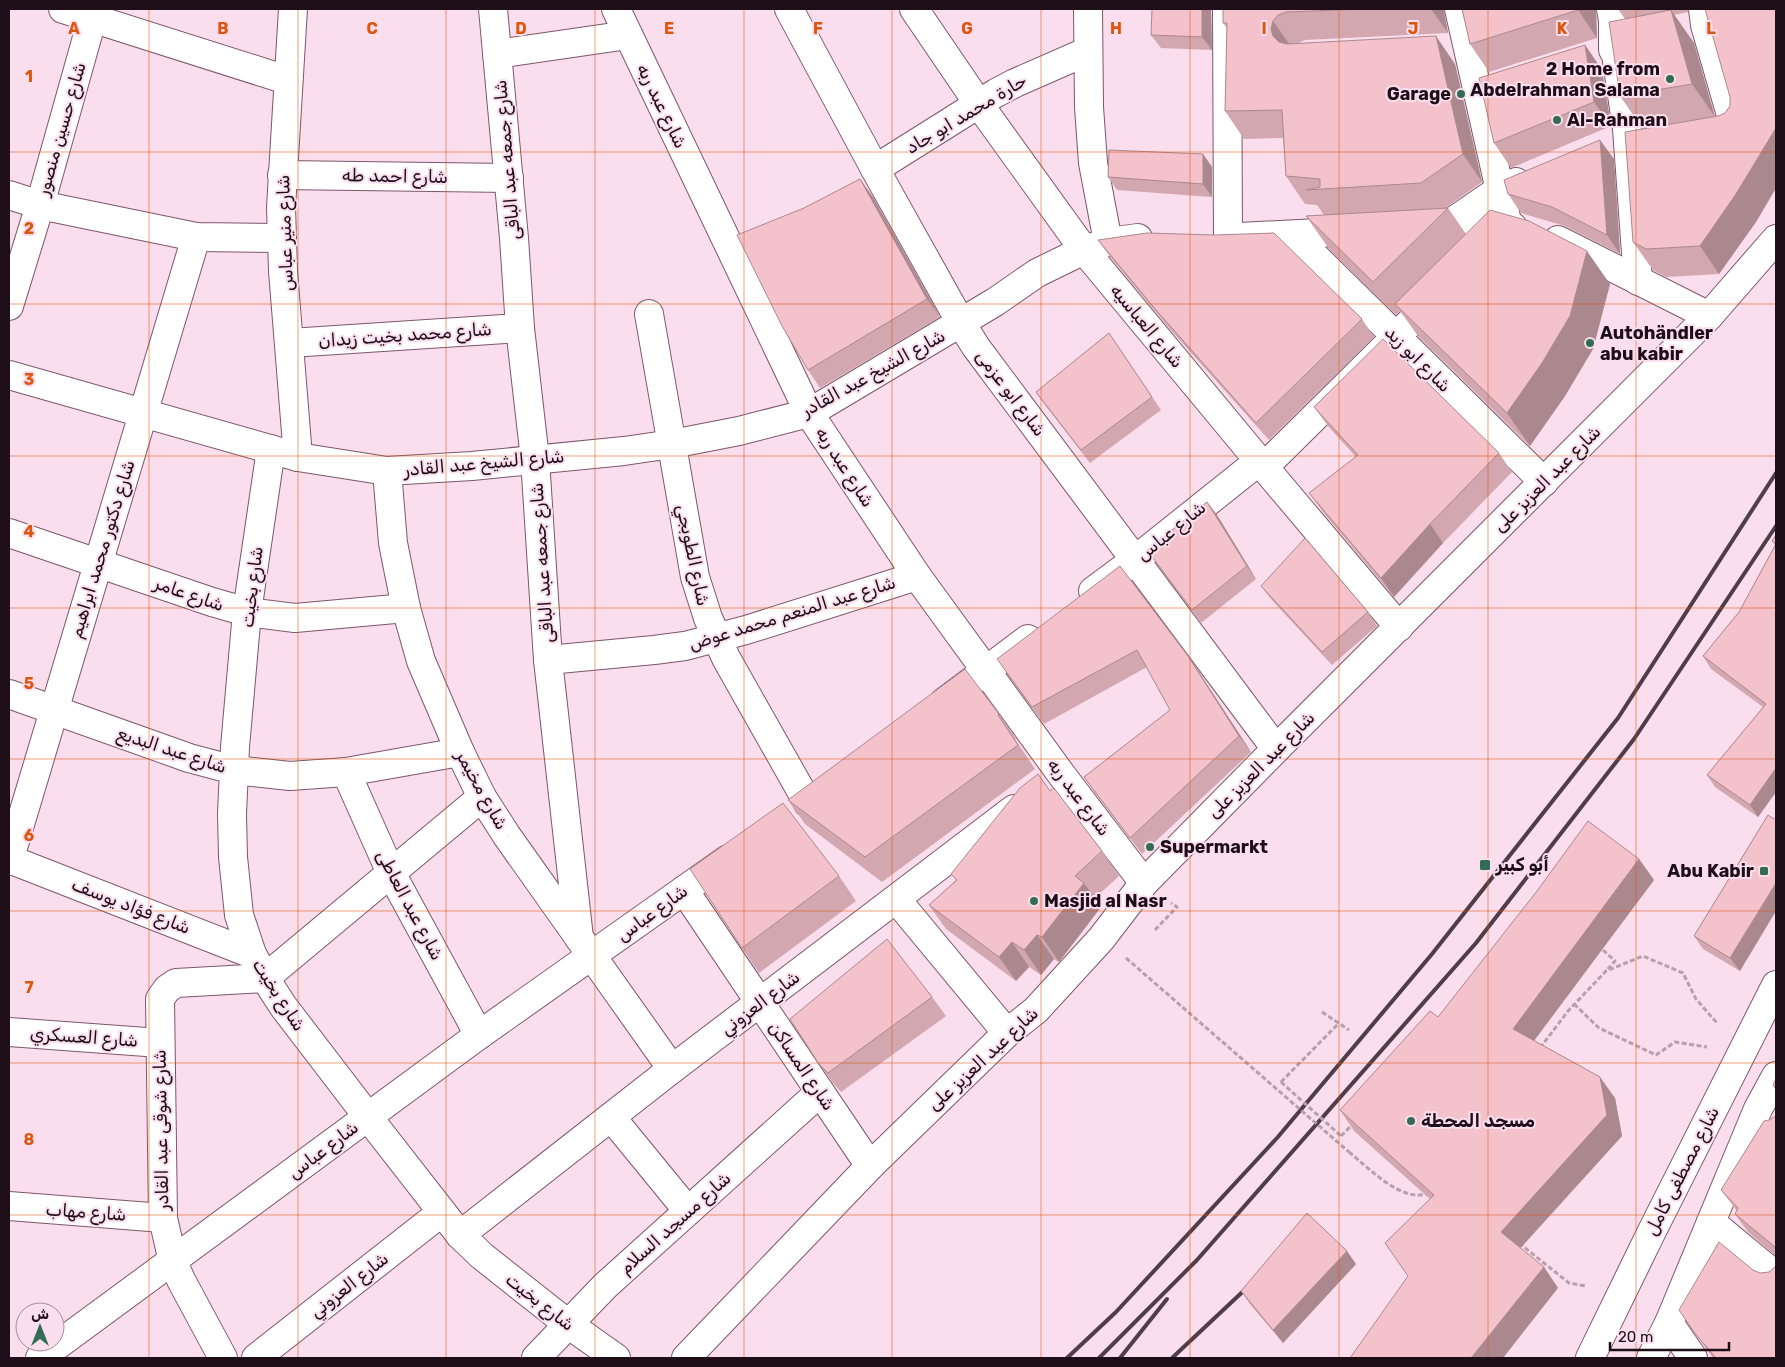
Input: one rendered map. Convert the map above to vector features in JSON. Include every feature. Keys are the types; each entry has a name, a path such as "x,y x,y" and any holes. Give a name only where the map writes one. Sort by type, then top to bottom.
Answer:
{"street":[{"path":"63,9 94,13 287,80"},
{"name":"شارع منير عباس","path":"293,9 282,175 282,238 298,458"},
{"name":"شارع جمعه عبد الباقى","path":"493,9 520,328 535,460 548,660 585,947"},
{"name":"شارع عبد ربه","path":"616,9 810,413 917,576 1061,774 1144,883"},
{"name":"شارع ابو عزمى","path":"789,9 875,169 976,347 1276,749"},
{"name":"شارع العباسيه","path":"914,9 978,103 1096,246 1261,464 1399,627"},
{"path":"1088,9 1089,107 1096,246"},
{"path":"1227,9 1215,237 1293,235 1487,224 1508,226 1534,231 1558,240 1709,316"},
{"path":"1459,9 1508,226"},
{"path":"1611,9 1613,46 1635,142 1638,281"},
{"name":"شارع حسين منصور","path":"9,306 40,205 94,13"},
{"path":"1678,30 1704,17 1735,129 1696,136"},
{"path":"497,54 628,34"},
{"path":"1586,59 1613,46 1641,37"},
{"path":"1441,50 1469,48"},
{"name":"حارة محمد ابو جاد","path":"875,169 978,103 1015,83 1088,51"},
{"path":"1479,91 1505,83"},
{"path":"1600,147 1635,142"},
{"path":"1446,226 1500,189 1536,174"},
{"name":"شارع احمد طه","path":"282,175 508,178"},
{"path":"9,195 40,205 196,237 282,238"},
{"path":"1480,254 1508,226"},
{"name":"شارع الشيخ عبد القادر","path":"9,375 298,458 387,471 463,467 624,451 739,431 810,413 961,323 1038,273 1096,246 1166,235"},
{"name":"شارع ابو زيد","path":"1293,235 1544,482"},
{"name":"شارع دكتور محمد ابراهيم","path":"10,854 196,237"},
{"name":"شارع عبد العزيز على","path":"686,1358 870,1166 1007,1033 1036,1010 1101,939 1144,883 1709,316 1776,239"},
{"name":"شارع عباس","path":"1072,606 1261,464 1396,337 1452,281"},
{"name":"شارع الطوبجي","path":"649,314 695,577 708,618 716,638 808,802"},
{"name":"شارع محمد بخيت زيدان","path":"290,343 520,328"},
{"name":"شارع بخيت","path":"271,449 248,612 234,770 233,857 240,915 252,954 264,978 283,1006 460,1235 482,1256 568,1324 616,1358"},
{"name":"شارع مخيمر","path":"387,471 393,543 406,608 421,661 460,752 482,797 672,1069"},
{"name":"شارع عامر","path":"9,533 212,602 248,612 295,618 406,608"},
{"name":"شارع عبد المنعم محمد عوض","path":"548,660 685,646 746,630 917,576"},
{"path":"924,716 1049,624"},
{"name":"شارع عبد البديع","path":"9,694 189,758 234,770 290,776 346,772 460,752"},
{"name":"شارع عبد العاطى","path":"346,772 391,873 480,1035"},
{"name":"شارع العزوني","path":"460,1235 672,1069 1061,774"},
{"path":"784,819 831,785"},
{"path":"264,978 482,797"},
{"name":"شارع عباس","path":"40,1358 480,1035 585,947 684,890 746,846"},
{"name":"شارع فؤاد يوسف","path":"10,854 252,954"},
{"name":"شارع المساكن","path":"684,890 870,1166"},
{"path":"896,899 1007,1033"},
{"name":"شارع شوقى عبد القادر","path":"223,1358 173,1262 162,1218 160,999 166,989 176,983 264,978"},
{"name":"شارع مصطفى كامل","path":"1590,1358 1776,985"},
{"name":"شارع العسكري","path":"9,1032 160,1043"},
{"path":"1651,1358 1669,1323 1711,1222 1767,1116 1776,1076"},
{"name":"شارع مسجد السلام","path":"536,1358 605,1286 820,1092"},
{"path":"611,1117 688,1211"},
{"name":"شارع مهاب","path":"9,1206 162,1218"},
{"name":"شارع العزوني","path":"256,1358 442,1212"},
{"path":"1711,1222 1776,1276"},
{"path":"1669,1323 1693,1358"}],"path":[{"path":"1538,1051 1574,1004 1615,961 1603,950"},
{"path":"1606,971 1643,956 1683,973 1696,999 1742,1052"},
{"path":"1126,958 1349,1152 1392,1186 1413,1196 1435,1190"},
{"path":"1574,1004 1599,1028 1656,1055 1675,1042 1742,1052"},
{"path":"1322,1012 1349,1030"},
{"path":"1339,1023 1281,1082 1341,1136 1353,1123"},
{"path":"1514,1240 1569,1283 1622,1293"}],"building":[{"path":"1152,9 1202,9 1202,37 1151,35"},
{"path":"1223,9 1361,9 1286,12 1278,15 1273,21 1271,29 1273,36 1279,42 1287,44 1436,36 1463,154 1421,183 1306,190 1320,187 1320,179 1286,176 1282,110 1225,111 1227,23 1223,23"},
{"path":"1462,9 1578,9 1578,10 1470,44"},
{"path":"1705,9 1776,9 1776,128 1736,194 1700,246 1646,249 1633,242 1625,132 1718,116 1725,113 1730,106 1730,97"},
{"path":"1671,10 1692,84 1620,96 1609,22"},
{"path":"1585,45 1594,102 1494,143 1479,78"},
{"path":"1600,140 1607,235 1552,207 1508,194 1504,180"},
{"path":"1109,150 1203,154 1203,184 1108,177"},
{"path":"860,179 927,299 808,370 782,326 737,235 804,208"},
{"path":"1448,208 1373,282 1306,216"},
{"path":"1490,210 1529,221 1587,251 1570,316 1542,363 1507,413 1395,304"},
{"path":"1147,233 1215,235 1274,233 1362,319 1256,423 1156,310 1098,240"},
{"path":"1109,333 1152,397 1081,450 1036,392"},
{"path":"1383,339 1499,453 1381,578 1309,493 1358,455 1314,407"},
{"path":"1207,502 1247,566 1192,610 1147,550"},
{"path":"1776,535 1776,544 1772,541"},
{"path":"1305,538 1368,612 1322,652 1261,586"},
{"path":"1776,544 1776,768 1750,805 1707,775 1766,704 1703,656 1739,612"},
{"path":"1120,566 1188,656 1239,736 1130,838 1084,777 1170,710 1137,650 1032,707 997,659"},
{"path":"965,669 999,714 1018,745 865,857 788,800"},
{"name":"Masjid al Nasr","path":"1038,774 1050,791 1054,788 1102,851 1075,876 1084,883 1042,937 1037,935 1024,950 1012,942 999,957 929,905 957,880 951,874 1020,788"},
{"path":"783,803 839,876 742,948 690,869"},
{"name":"Abu Kabir","path":"1768,815 1776,820 1776,883 1730,958 1694,936"},
{"path":"1588,821 1639,859 1513,1029 1600,1077 1607,1115 1501,1232 1544,1267 1471,1358 1350,1358 1408,1276 1385,1243 1434,1195 1340,1110 1430,1011 1438,1017 1537,891"},
{"path":"887,939 932,997 828,1073 819,1064 790,1019"},
{"path":"1776,1116 1776,1250 1774,1246 1735,1214 1738,1208 1721,1190 1764,1121"},
{"path":"1307,1213 1347,1251 1273,1330 1241,1291"},
{"path":"1719,1242 1753,1270 1760,1273 1769,1272 1776,1266 1776,1358 1716,1358 1694,1332 1679,1310"}],"railway":[{"path":"1067,1358 1116,1312 1277,1138 1432,954 1618,718 1776,473"},
{"path":"1099,1358 1197,1260 1476,943 1634,739 1776,526"},
{"path":"1172,1358 1252,1283"},
{"path":"1120,1358 1167,1299"}],"place":[{"name":"2 Home from Abdelrahman Salama","path":"1670,79"},
{"name":"Garage","path":"1461,94"},
{"name":"Al-Rahman","path":"1557,120"},
{"name":"Autohändler abu kabir","path":"1590,343"},
{"name":"Supermarkt","path":"1150,847"},
{"name":"أبو كبير","path":"1485,865"},
{"name":"Abu Kabir","path":"1764,871"},
{"name":"Masjid al Nasr","path":"1034,901"},
{"name":"مسجد المحطة","path":"1411,1121"}]}
